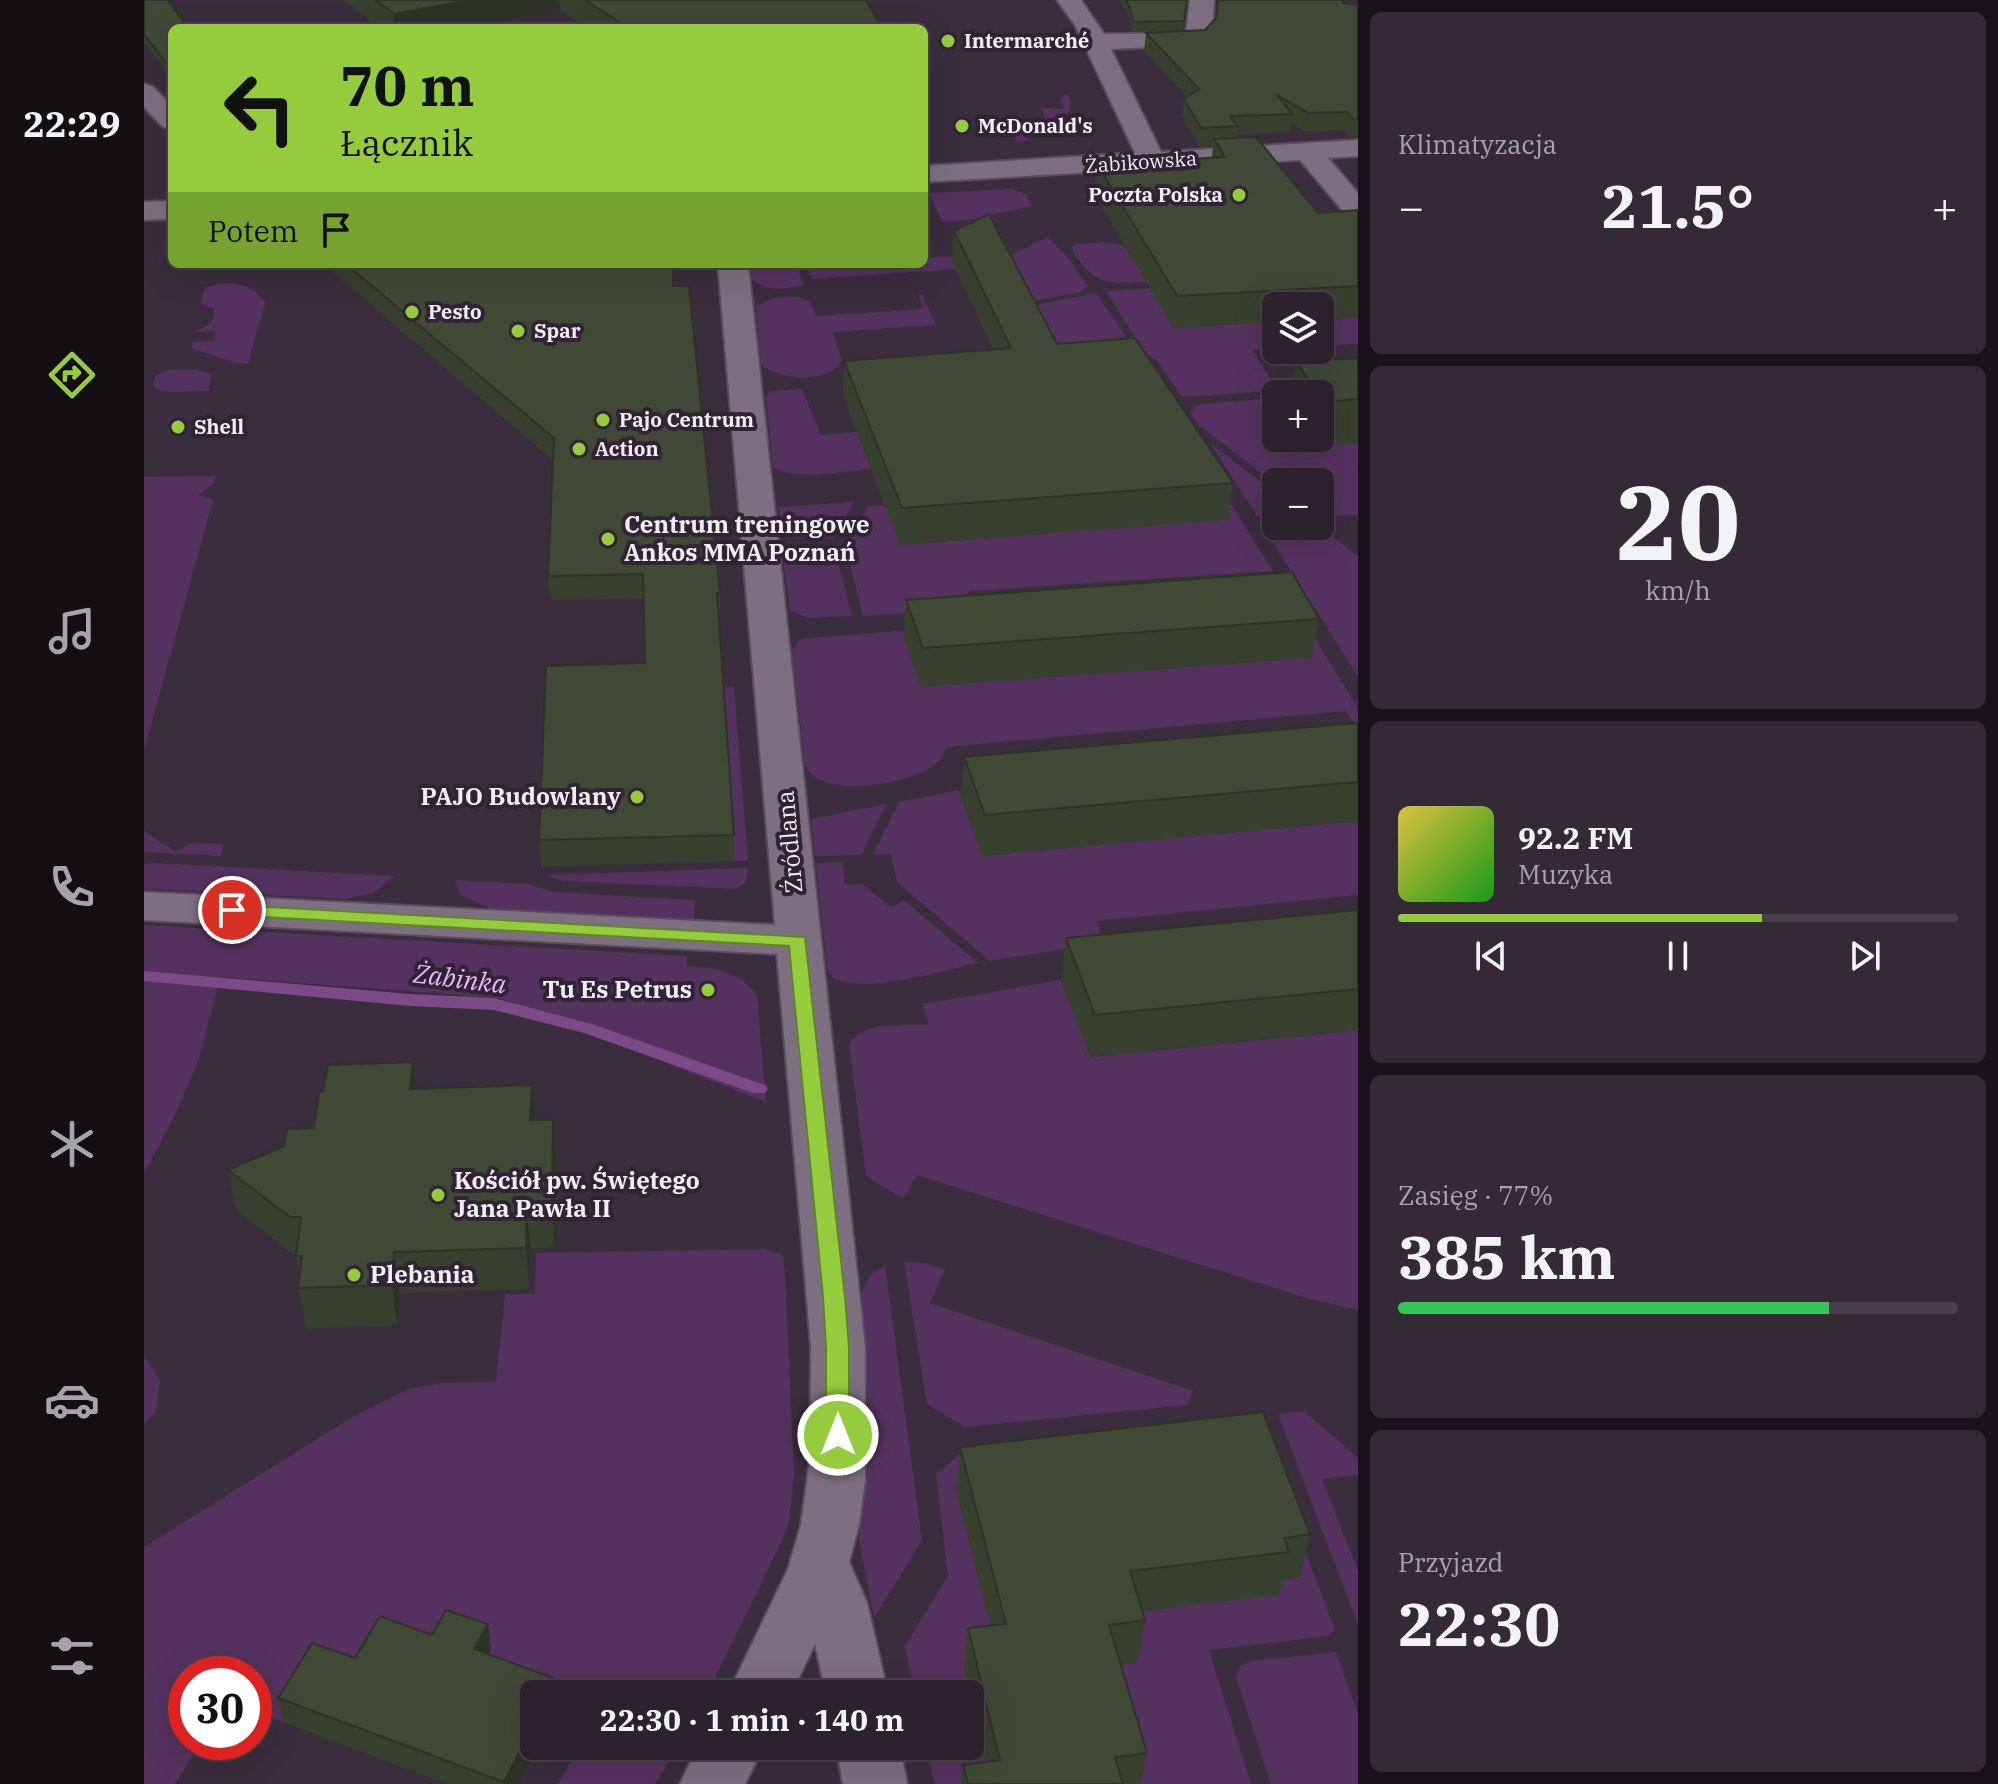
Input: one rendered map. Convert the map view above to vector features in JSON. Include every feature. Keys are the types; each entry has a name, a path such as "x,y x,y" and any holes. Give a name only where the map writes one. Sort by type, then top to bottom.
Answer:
{"street":[{"path":"1069,0 1096,42 1152,161"},
{"path":"1096,42 1192,40 1200,34 1202,0"},
{"name":"Żabikowska","path":"928,174 1358,148"},
{"path":"1307,151 1358,211"},
{"path":"144,211 168,210"},
{"name":"Źródlana","path":"733,268 838,1347 837,1475 831,1522 803,1607 766,1680"},
{"path":"144,906 798,941"},
{"path":"820,1563 837,1603 854,1680"},
{"path":"712,1784 725,1760"},
{"path":"871,1760 875,1784"}],"shaded area":[{"path":"1069,94 1070,109 1064,117 1050,126 1024,131 1023,135 1030,140 1017,142 1009,130 1032,121 1046,121 1042,109 1032,107 1061,109 1064,106 1060,102 1064,95"},
{"path":"1012,189 1026,194 1032,206 968,220 942,222 929,193"},
{"path":"1047,237 1065,254 1088,286 1080,292 1024,303 1002,259"},
{"path":"1107,242 1136,249 1146,282 1101,280 1087,269 1071,248 1075,244"},
{"path":"990,254 956,269 812,279 808,268 928,268 928,258"},
{"path":"750,268 798,268 805,285 771,288 752,280"},
{"path":"218,284 245,286 256,292 265,303 248,364 193,349 192,342 214,341 215,331 194,332 214,318 214,309 200,303 205,288"},
{"path":"1196,285 1262,316 1262,349 1253,350 1271,380 1262,380 1262,391 1182,397 1158,362 1145,353 1106,291"},
{"path":"1096,293 1138,354 1015,362 1031,306"},
{"path":"918,295 922,295 936,325 833,332 842,360 836,368 816,376 791,377 761,364 756,307 768,300 789,296 803,299 810,302 816,316 924,309"},
{"path":"1358,317 1358,344 1334,345 1334,319"},
{"path":"195,369 211,374 209,391 170,392 156,389 153,385 156,375 170,370"},
{"path":"1333,376 1340,386 1334,386 1334,380 1284,380"},
{"path":"802,389 821,435 1153,407 955,454 839,473 797,474 773,467 766,396 770,391"},
{"path":"1262,399 1262,452 1334,452 1334,445 1358,443 1358,515 1334,516 1334,468 1262,468 1262,473 1200,426 1190,414 1196,406"},
{"path":"1210,443 1262,482 1262,518 1258,517"},
{"path":"216,476 213,484 198,495 213,500 144,750 144,477"},
{"path":"1209,484 1220,487 1273,571 971,591 949,611 863,616 845,545 868,506 885,505 901,545 1230,519"},
{"path":"854,502 833,539 781,537 779,507"},
{"path":"1334,537 1358,556 1358,677 1271,540 1334,540"},
{"path":"781,546 813,547 818,565 839,564 852,616 808,618 790,610"},
{"path":"1301,616 1358,708 1358,730 1346,711 947,747 939,760 927,770 899,780 862,786 827,783 814,776 805,765 792,650 800,639 945,627"},
{"path":"722,687 734,687 748,861 734,861"},
{"path":"959,790 982,856 1358,821 1358,895 1096,921 1104,942 990,961 897,882 891,854 873,854 899,802"},
{"path":"886,804 861,855 815,856 811,819"},
{"path":"144,831 176,852 191,843 224,844 220,856 144,852"},
{"path":"842,862 845,885 863,884 890,907 905,901 978,963 884,983 848,983 833,978 827,969 816,863"},
{"path":"144,864 394,876 374,893 345,899 144,889"},
{"path":"748,868 746,882 736,889 564,881 545,875"},
{"path":"455,880 529,884 553,892 695,900 694,920 494,910 461,895"},
{"path":"144,925 687,956 687,966 734,975 757,995 766,1102 499,998 220,977 199,1059 144,1174"},
{"path":"1061,980 1091,1057 1358,1030 1358,1310 1306,1298 917,1175 903,1199 866,1176 849,1044 856,1036 885,1026 928,1024 923,1004"},
{"path":"765,1249 783,1255 794,1474 789,1521 714,1680 520,1680 520,1696 283,1722 272,1717 272,1656 168,1656 168,1760 190,1760 175,1784 144,1784 144,1547 351,1418 409,1389 441,1383 496,1382 505,1294 535,1294 536,1253"},
{"path":"904,1262 927,1263 945,1269 930,1303 1193,1391 1187,1405 965,1427 927,1404"},
{"path":"885,1265 922,1540 874,1618 859,1540 867,1461 861,1293 869,1276"},
{"path":"144,1356 160,1380 156,1411 144,1424"},
{"path":"1304,1411 1358,1458 1358,1475 1322,1479 1358,1571 1358,1625 1278,1414"},
{"path":"1255,1417 1335,1630 1329,1636 1209,1650 1251,1784 934,1784 929,1760 984,1760 984,1680 912,1680 905,1646 948,1576 936,1474 971,1445"},
{"path":"1336,1652 1358,1714 1358,1784 1271,1784 1236,1677 1240,1666 1252,1661"},
{"path":"572,1760 670,1760 655,1784 558,1784"}],"building":[{"path":"144,0 168,0 185,24 168,24 168,66 144,34"},
{"path":"376,0 469,0 394,14"},
{"path":"585,0 866,0 880,24 623,24"},
{"path":"1126,0 1187,0 1184,21 1133,22"},
{"path":"1218,0 1343,0 1343,3 1358,5 1358,119 1353,119 1347,112 1308,113 1277,95 1292,114 1230,116 1238,126 1201,128 1184,99 1199,89 1146,33 1205,30 1217,17"},
{"path":"1256,137 1318,213 1358,210 1358,286 1177,296 1097,164 1225,157 1214,139"},
{"path":"989,214 1057,344 1135,338 1233,483 902,508 844,361 1011,348 954,231"},
{"name":"Pajo Centrum","path":"351,268 673,268 673,286 689,286 720,593 717,593 734,835 539,840 546,666 645,663 643,574 548,576 554,438"},
{"path":"1358,358 1358,399 1334,401 1334,380 1309,380 1297,364 1334,364 1334,360"},
{"path":"1292,572 1319,619 923,648 906,600"},
{"path":"1358,723 1358,782 985,815 964,757"},
{"path":"1358,910 1358,989 1095,1015 1066,938"},
{"name":"Kościół pw. Świętego Jana Pawła II","path":"413,1062 410,1089 532,1085 530,1120 553,1120 552,1207 527,1208 526,1248 394,1252 392,1285 298,1288 302,1256 296,1256 301,1217 290,1217 228,1170 284,1146 287,1129 314,1128 319,1092 323,1092 328,1065"},
{"path":"1263,1412 1310,1534 1284,1538 1289,1552 1130,1571 1145,1620 1109,1625 1147,1753 1115,1757 1123,1784 968,1784 963,1765 1000,1760 984,1694 984,1680 981,1680 968,1628 1006,1624 960,1447"},
{"path":"446,1610 488,1624 474,1649 556,1679 520,1680 520,1751 504,1782 278,1698 312,1643 355,1658 380,1616 432,1635"}],"waterway":[{"name":"Żabinka","path":"144,976 410,1000 494,1004 589,1029 759,1089"}],"place":[{"name":"Intermarché","path":"948,41"},
{"name":"McDonald's","path":"962,126"},
{"name":"Poczta Polska","path":"1239,195"},
{"name":"Pesto","path":"412,312"},
{"name":"Spar","path":"518,331"},
{"name":"Pajo Centrum","path":"603,420"},
{"name":"Shell","path":"178,427"},
{"name":"Action","path":"579,449"},
{"name":"Centrum treningowe Ankos MMA Poznań","path":"608,539"},
{"name":"PAJO Budowlany","path":"637,797"},
{"name":"Tu Es Petrus","path":"708,990"},
{"name":"Kościół pw. Świętego Jana Pawła II","path":"438,1195"},
{"name":"Plebania","path":"354,1275"}],"route":[{"path":"232,910 798,941 834,1297 838,1347 838,1435"}]}
